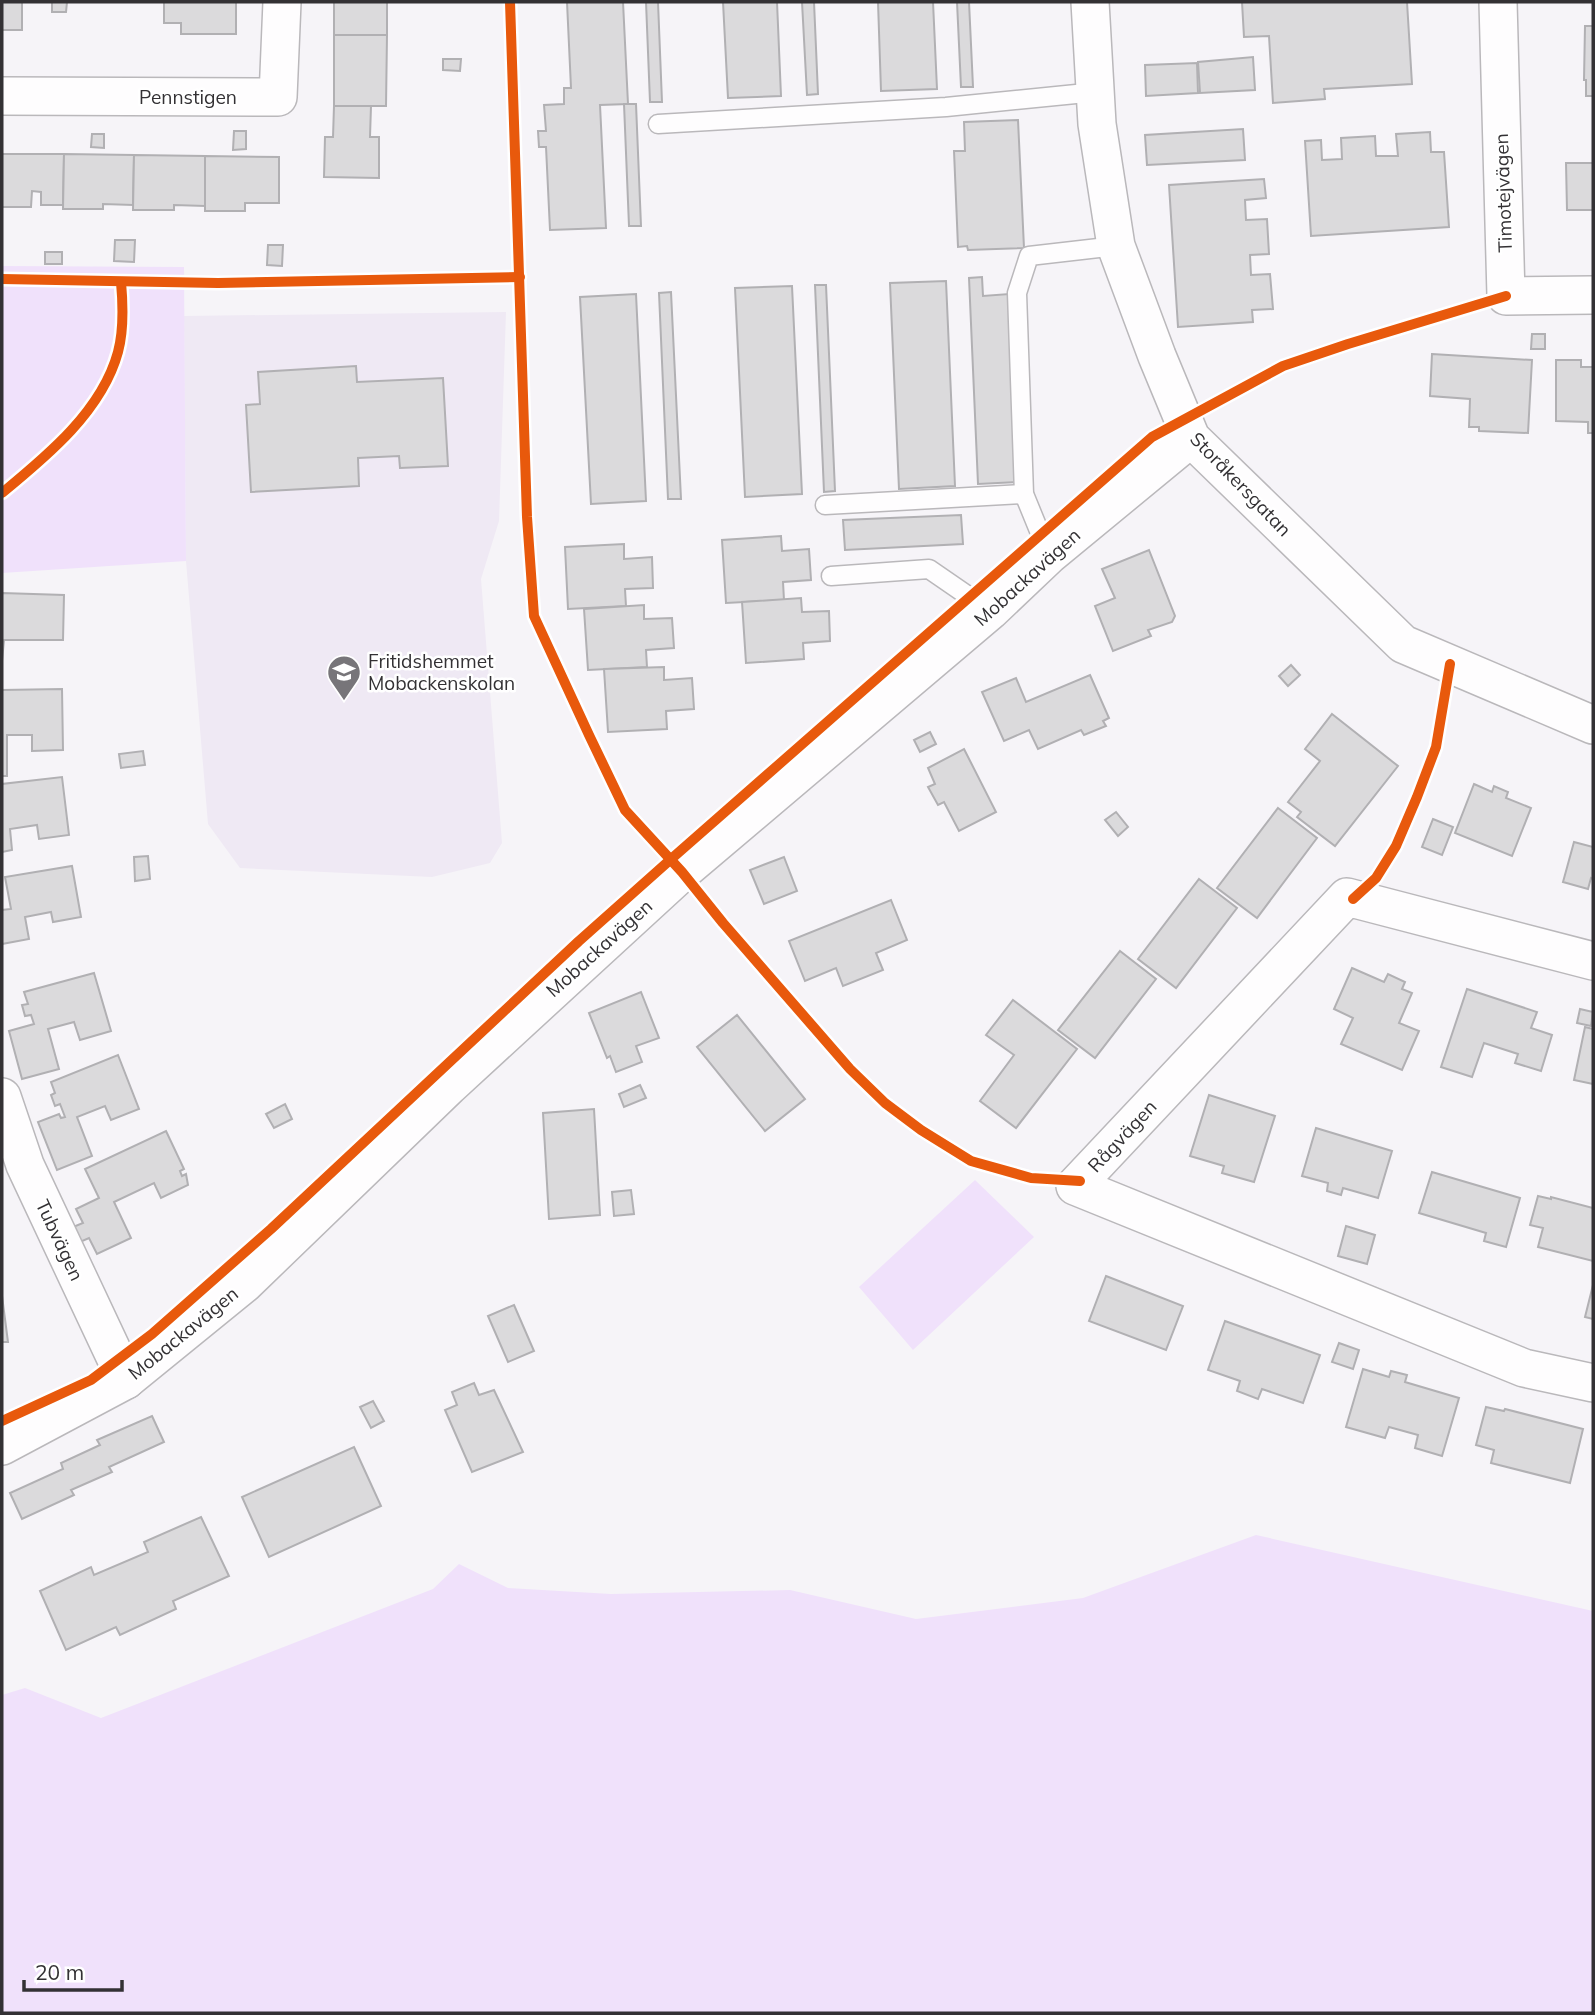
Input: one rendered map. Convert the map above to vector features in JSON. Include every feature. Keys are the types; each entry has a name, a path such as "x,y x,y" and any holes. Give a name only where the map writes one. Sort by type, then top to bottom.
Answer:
{"street":[{"name":"Pennstigen","path":"2,96 278,97 282,2"},
{"name":"Storåkersgatan","path":"1090,2 1097,124 1116,246 1191,438 1403,644 1593,725"},
{"name":"Timotejvägen","path":"1498,2 1506,296 1593,295"},
{"name":"Mobackavägen","path":"2,1446 125,1380 244,1284 449,1086 682,872 990,611 1049,555 1191,438"},
{"name":"Rågvägen","path":"1593,961 1347,897 1075,1186 1524,1368 1593,1382"},
{"name":"Tubvägen","path":"2,1097 25,1165 125,1380"}],"lane":[{"path":"658,124 946,107 1096,92"},
{"path":"1049,555 1024,494 1017,293 1029,256 1116,246"},
{"path":"825,505 1024,494"},
{"path":"831,576 929,569 990,611"}],"shaded area":[{"path":"2,266 184,267 186,561 2,573"},
{"name":"Fritidshemmet Mobackenskolan","path":"506,312 499,521 481,579 502,843 490,863 432,877 240,868 208,824 186,561 184,316"},
{"path":"975,1180 1034,1237 913,1350 859,1287"},
{"path":"1256,1535 1593,1611 1593,2013 2,2013 2,1695 25,1688 101,1718 433,1589 459,1564 508,1588 611,1594 790,1590 916,1619 1083,1598"}],"building":[{"path":"2,2 22,2 22,30 2,30"},
{"path":"52,2 67,2 66,12 52,12"},
{"path":"164,2 236,2 236,34 181,34 181,23 164,23"},
{"path":"334,2 387,2 387,35 334,35"},
{"path":"567,2 623,2 628,104 600,105 606,228 550,230 546,147 539,147 538,131 546,131 544,105 564,104 564,88 571,88"},
{"path":"646,2 658,2 662,102 650,102"},
{"path":"723,2 777,2 781,96 728,98"},
{"path":"802,2 814,2 818,94 807,95"},
{"path":"878,2 933,2 937,89 881,91"},
{"path":"957,2 969,2 973,87 961,87"},
{"path":"1242,2 1407,2 1412,84 1324,89 1325,99 1273,103 1269,36 1244,37"},
{"path":"1585,26 1593,26 1593,96 1586,96 1584,80"},
{"path":"334,35 387,35 386,106 334,106"},
{"path":"1253,57 1255,90 1200,93 1198,62"},
{"path":"443,59 461,59 460,71 443,70"},
{"path":"1197,63 1198,93 1146,96 1145,65"},
{"path":"624,104 636,104 641,226 629,226"},
{"path":"334,106 371,106 370,137 379,137 379,178 324,177 325,137 333,137"},
{"path":"1018,120 1024,248 968,250 967,246 958,247 954,151 965,151 964,122"},
{"path":"1243,129 1245,160 1147,165 1145,135"},
{"path":"234,131 246,131 246,149 233,150"},
{"path":"1430,132 1431,152 1444,152 1449,227 1311,236 1305,141 1321,140 1322,160 1342,159 1341,138 1375,136 1376,156 1398,156 1396,134"},
{"path":"92,134 104,134 104,148 91,147"},
{"path":"2,154 64,154 63,205 41,205 41,192 32,191 31,207 2,207"},
{"path":"64,154 134,155 133,205 103,204 103,209 63,209"},
{"path":"134,155 205,156 205,206 174,205 174,210 133,210"},
{"path":"205,156 279,157 279,203 245,203 245,211 205,211"},
{"path":"1566,163 1593,163 1593,210 1567,210"},
{"path":"1264,179 1266,198 1245,200 1246,220 1267,219 1269,254 1250,255 1251,275 1270,274 1273,309 1252,310 1253,322 1178,327 1169,185"},
{"path":"115,240 135,240 134,262 114,261"},
{"path":"268,245 283,245 282,266 267,265"},
{"path":"45,252 62,252 62,264 45,264"},
{"path":"982,277 983,296 1009,294 1018,482 978,484 969,278"},
{"path":"946,281 955,486 899,489 890,283"},
{"path":"815,285 826,285 835,491 824,492"},
{"path":"792,286 802,494 745,497 735,288"},
{"path":"671,292 681,499 668,499 659,293"},
{"path":"636,294 646,501 591,504 580,297"},
{"path":"1532,334 1545,334 1545,349 1531,349"},
{"path":"1432,354 1532,360 1528,433 1479,431 1479,427 1469,427 1470,399 1430,396"},
{"path":"1556,360 1581,360 1581,367 1593,367 1593,433 1588,433 1588,422 1556,421"},
{"path":"356,366 357,382 443,378 448,466 400,468 399,456 358,458 359,486 251,492 246,405 260,404 258,372"},
{"path":"961,515 963,544 845,550 843,520"},
{"path":"781,536 782,551 809,549 811,580 783,582 784,600 726,603 722,540"},
{"path":"624,544 624,559 652,557 653,588 625,589 626,606 568,609 565,547"},
{"path":"1149,550 1175,616 1172,622 1148,630 1151,636 1113,651 1095,606 1115,598 1102,569"},
{"path":"2,593 64,595 63,640 4,640 2,661"},
{"path":"801,598 802,612 829,611 830,641 803,643 804,659 746,663 742,602"},
{"path":"644,605 644,619 672,618 674,648 646,650 647,667 588,670 584,609"},
{"path":"1291,665 1300,675 1288,686 1279,676"},
{"path":"664,667 664,680 692,678 694,709 666,711 667,729 608,732 604,669"},
{"path":"1090,675 1109,718 1103,721 1106,726 1084,735 1081,730 1038,749 1029,730 1004,741 982,692 1016,678 1026,702"},
{"path":"62,689 63,750 32,751 32,735 7,735 7,776 2,776 2,690"},
{"path":"1332,714 1398,766 1335,846 1297,817 1301,812 1288,802 1320,761 1305,749"},
{"path":"930,732 936,744 920,752 914,740"},
{"path":"964,749 996,812 959,831 944,802 938,805 928,787 935,784 928,768"},
{"path":"143,751 145,765 121,768 119,754"},
{"path":"62,777 69,835 39,839 37,825 10,829 12,850 2,852 2,784"},
{"path":"1474,784 1492,792 1494,786 1508,792 1506,798 1531,808 1512,856 1455,833"},
{"path":"1278,808 1317,838 1257,918 1217,888"},
{"path":"1116,812 1128,827 1118,836 1105,820"},
{"path":"1433,819 1453,827 1442,855 1422,847"},
{"path":"1574,842 1593,847 1593,879 1591,878 1588,889 1563,882"},
{"path":"148,856 150,879 135,881 134,857"},
{"path":"784,857 797,891 764,904 750,870"},
{"path":"72,866 81,917 53,922 51,912 25,917 29,939 2,944 2,910 11,909 5,877"},
{"path":"1199,879 1237,908 1176,988 1138,959"},
{"path":"891,900 907,940 876,953 883,970 843,986 836,968 805,981 789,941"},
{"path":"1120,951 1156,979 1095,1058 1058,1030"},
{"path":"1352,968 1384,982 1388,974 1405,982 1402,989 1412,993 1399,1023 1419,1031 1402,1070 1341,1044 1353,1018 1334,1009"},
{"path":"94,973 111,1031 80,1040 74,1022 48,1029 59,1069 22,1079 9,1031 34,1024 31,1015 25,1016 22,1005 28,1004 24,992"},
{"path":"1467,989 1537,1012 1531,1028 1552,1035 1541,1071 1515,1063 1518,1054 1484,1043 1472,1077 1441,1067"},
{"path":"641,992 659,1038 636,1046 642,1062 616,1072 610,1056 607,1058 589,1013"},
{"path":"1013,1000 1077,1049 1016,1128 980,1101 1014,1055 986,1035"},
{"path":"1580,1009 1593,1012 1591,1026 1577,1023"},
{"path":"737,1015 805,1099 765,1131 697,1047"},
{"path":"1585,1027 1593,1029 1593,1084 1574,1080"},
{"path":"118,1055 139,1109 111,1120 105,1106 77,1117 92,1156 57,1170 38,1122 59,1114 61,1118 65,1117 60,1104 55,1106 51,1095 55,1093 51,1082"},
{"path":"640,1085 646,1098 624,1107 619,1094"},
{"path":"1209,1095 1275,1116 1254,1182 1222,1173 1224,1166 1190,1156"},
{"path":"285,1104 292,1119 274,1128 266,1114"},
{"path":"594,1109 600,1215 549,1219 543,1113"},
{"path":"1316,1128 1392,1151 1378,1198 1343,1188 1341,1195 1327,1191 1328,1183 1302,1176"},
{"path":"166,1131 184,1169 180,1171 182,1176 186,1174 188,1185 161,1198 154,1183 114,1202 131,1238 97,1254 89,1238 80,1242 73,1227 83,1223 76,1209 99,1198 85,1169"},
{"path":"1432,1172 1520,1198 1506,1247 1484,1241 1486,1233 1419,1213"},
{"path":"631,1190 634,1214 614,1216 612,1192"},
{"path":"1538,1196 1593,1208 1593,1261 1538,1247 1543,1228 1530,1225"},
{"path":"1346,1226 1375,1235 1367,1264 1338,1256"},
{"path":"1106,1276 1183,1306 1166,1350 1089,1321"},
{"path":"1593,1285 1593,1319 1585,1317"},
{"path":"2,1296 8,1342 2,1342"},
{"path":"514,1305 534,1351 508,1362 488,1316"},
{"path":"1225,1321 1320,1355 1303,1403 1262,1389 1258,1399 1237,1391 1240,1381 1208,1370"},
{"path":"1339,1343 1359,1350 1353,1369 1332,1362"},
{"path":"1363,1369 1389,1377 1391,1371 1407,1375 1405,1382 1459,1398 1442,1456 1415,1448 1418,1435 1389,1427 1385,1438 1346,1427"},
{"path":"474,1383 479,1395 494,1390 523,1452 472,1472 445,1410 457,1405 452,1392"},
{"path":"373,1401 384,1421 371,1428 360,1407"},
{"path":"1486,1407 1505,1409 1583,1429 1570,1483 1491,1463 1494,1450 1476,1445"},
{"path":"152,1416 164,1442 109,1467 112,1472 71,1490 74,1495 22,1519 10,1493 63,1469 61,1463 100,1445 97,1440"},
{"path":"354,1447 381,1506 269,1557 242,1497"},
{"path":"201,1517 229,1576 173,1601 176,1609 120,1635 116,1627 66,1650 40,1591 91,1567 94,1575 148,1552 144,1542"}],"cycle path":[{"path":"510,2 527,517 534,616 625,810 682,872 850,1069 885,1103 921,1130 971,1161 1031,1178 1080,1181"},
{"path":"2,279 218,283 520,277"},
{"path":"2,493 71,431 99,394 120,344 121,282"},
{"path":"2,1421 91,1380 152,1334 271,1229 579,941 1152,437 1283,366 1506,296"},
{"path":"1353,899 1376,878 1396,846 1417,797 1436,747 1450,664"}],"place":[{"name":"Fritidshemmet Mobackenskolan","path":"344,702"}]}
